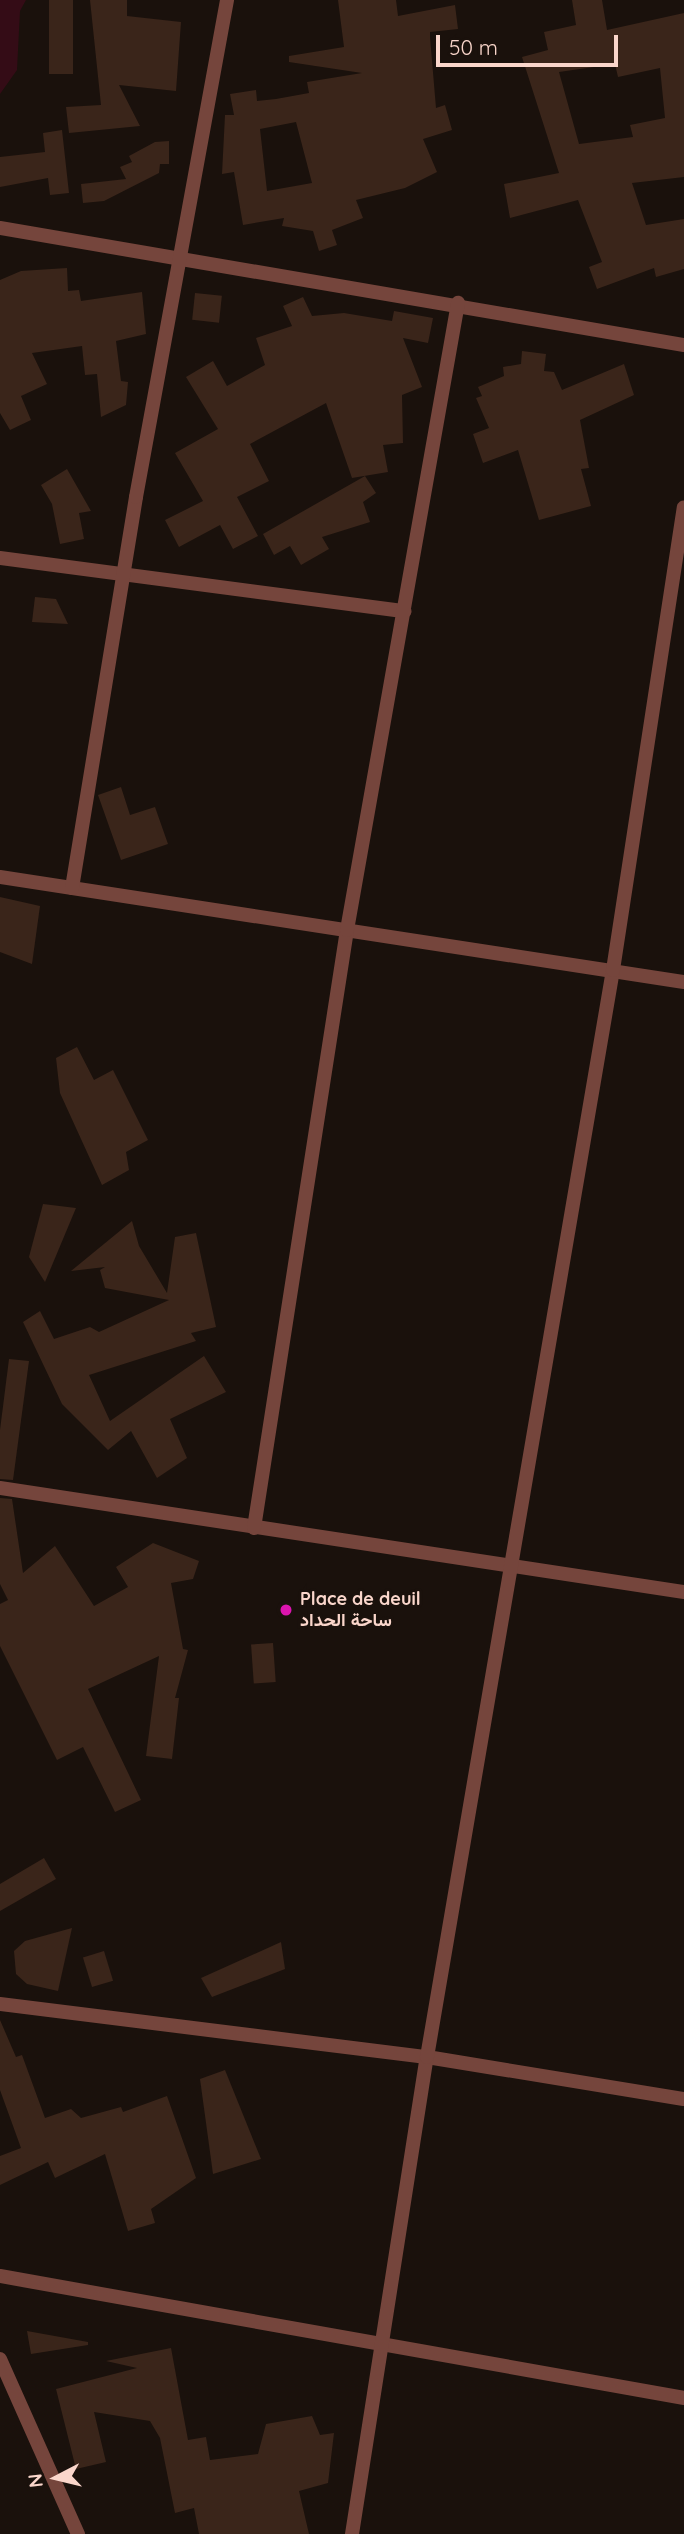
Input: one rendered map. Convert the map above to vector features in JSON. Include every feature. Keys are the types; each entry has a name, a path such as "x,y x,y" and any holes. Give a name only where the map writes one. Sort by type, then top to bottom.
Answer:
{"street":[{"path":"72,888 179,257 227,0"},
{"path":"0,228 458,303 684,345"},
{"path":"254,1528 347,930 458,303"},
{"path":"352,2534 427,2057 513,1567 612,970 684,507"},
{"path":"0,558 405,611"},
{"path":"0,877 684,982"},
{"path":"0,1488 684,1592"},
{"path":"0,2004 427,2057 684,2099"},
{"path":"0,2276 684,2398"},
{"path":"0,2359 78,2534"}],"shaded area":[{"path":"0,0 26,0 20,11 17,70 0,94"}],"building":[{"path":"49,0 73,0 73,74 49,74"},
{"path":"90,0 127,0 127,16 181,22 176,91 119,85 140,126 69,133 66,107 101,105"},
{"path":"338,0 396,0 398,16 455,5 458,29 430,32 436,108 445,105 452,130 423,139 437,172 405,188 356,200 363,218 332,230 337,245 319,251 313,231 282,226 284,218 243,225 234,172 222,174 225,115 234,115 230,94 256,90 257,101 276,99 309,93 307,82 362,73 289,62 289,56 344,47","holes":["296,122 312,183 267,191 260,129"]},
{"path":"572,0 602,0 607,30 684,13 684,177 632,183 646,225 684,219 684,269 656,277 654,268 597,289 589,267 602,262 578,200 510,218 504,184 559,173 522,57 548,50 544,32 576,25","holes":["615,64 618,77 660,68 665,118 630,125 633,137 579,144 559,72"]},
{"path":"62,130 69,193 50,195 48,178 0,187 0,157 45,152 43,133"},
{"path":"169,141 169,164 160,164 159,173 104,201 83,203 81,184 126,179 120,167 132,162 129,156 155,142"},
{"path":"67,268 68,291 79,290 81,301 142,292 146,334 116,341 121,381 128,382 126,405 101,417 97,374 85,375 82,346 32,353 47,384 21,396 31,420 10,430 0,413 0,280 21,271"},
{"path":"195,293 222,296 219,323 192,320"},
{"path":"303,297 312,316 344,313 392,321 394,311 433,318 428,343 403,338 422,387 402,395 403,443 383,445 388,472 352,478 326,403 250,444 269,481 237,497 258,536 233,549 220,525 179,547 165,520 203,501 175,453 218,429 186,377 213,361 227,386 265,365 256,338 292,326 283,306"},
{"path":"522,351 546,354 544,371 554,372 562,390 624,364 634,395 580,420 589,468 581,469 591,506 539,520 518,450 483,463 473,434 489,428 476,398 482,396 478,387 504,376 503,367 521,364"},
{"path":"67,469 91,511 79,513 84,539 60,544 52,504 41,485"},
{"path":"365,476 376,493 363,502 370,522 322,537 329,549 301,565 290,546 274,555 263,534"},
{"path":"35,597 56,599 68,624 32,622"},
{"path":"121,787 130,815 155,807 168,844 121,860 98,795"},
{"path":"0,897 40,906 32,964 0,952"},
{"path":"77,1047 94,1080 113,1070 148,1140 126,1152 129,1170 102,1185 60,1093 56,1058"},
{"path":"43,1204 76,1208 45,1282 29,1257"},
{"path":"132,1221 139,1246 167,1293 175,1237 196,1233 216,1327 191,1333 196,1341 89,1375 110,1421 204,1356 226,1392 170,1419 187,1458 157,1478 131,1431 108,1450 62,1404 23,1322 40,1311 54,1339 90,1327 99,1332 169,1300 105,1288 100,1270 105,1267 71,1271"},
{"path":"9,1359 29,1361 13,1480 0,1479 0,1430"},
{"path":"0,1498 12,1499 23,1573 55,1546 94,1606 128,1587 116,1567 153,1543 199,1561 193,1579 171,1583 183,1649 188,1650 175,1698 179,1698 172,1759 146,1756 159,1656 88,1689 141,1800 115,1812 83,1747 57,1760 0,1646 0,1604 8,1600 0,1584"},
{"path":"273,1643 276,1682 254,1683 251,1645"},
{"path":"44,1858 56,1879 0,1911 0,1884"},
{"path":"72,1928 58,1991 27,1984 16,1974 14,1951 25,1941"},
{"path":"281,1942 285,1969 212,1997 201,1978"},
{"path":"104,1951 113,1981 92,1987 83,1957"},
{"path":"0,2020 16,2057 22,2055 45,2118 71,2109 81,2118 121,2107 123,2112 167,2096 196,2178 151,2209 155,2223 128,2231 105,2154 55,2178 48,2162 0,2185 0,2156 21,2148 0,2090"},
{"path":"225,2070 261,2159 213,2174 200,2079"},
{"path":"27,2331 88,2342 88,2345 31,2354"},
{"path":"171,2348 188,2440 206,2437 210,2460 258,2454 266,2424 312,2416 320,2435 334,2433 328,2483 299,2491 309,2534 199,2534 194,2508 175,2513 160,2438 150,2421 94,2412 106,2462 76,2469 56,2389 137,2368 106,2361"}],"place":[{"name":"Place de deuil ساحة الحداد","path":"286,1610"}]}
